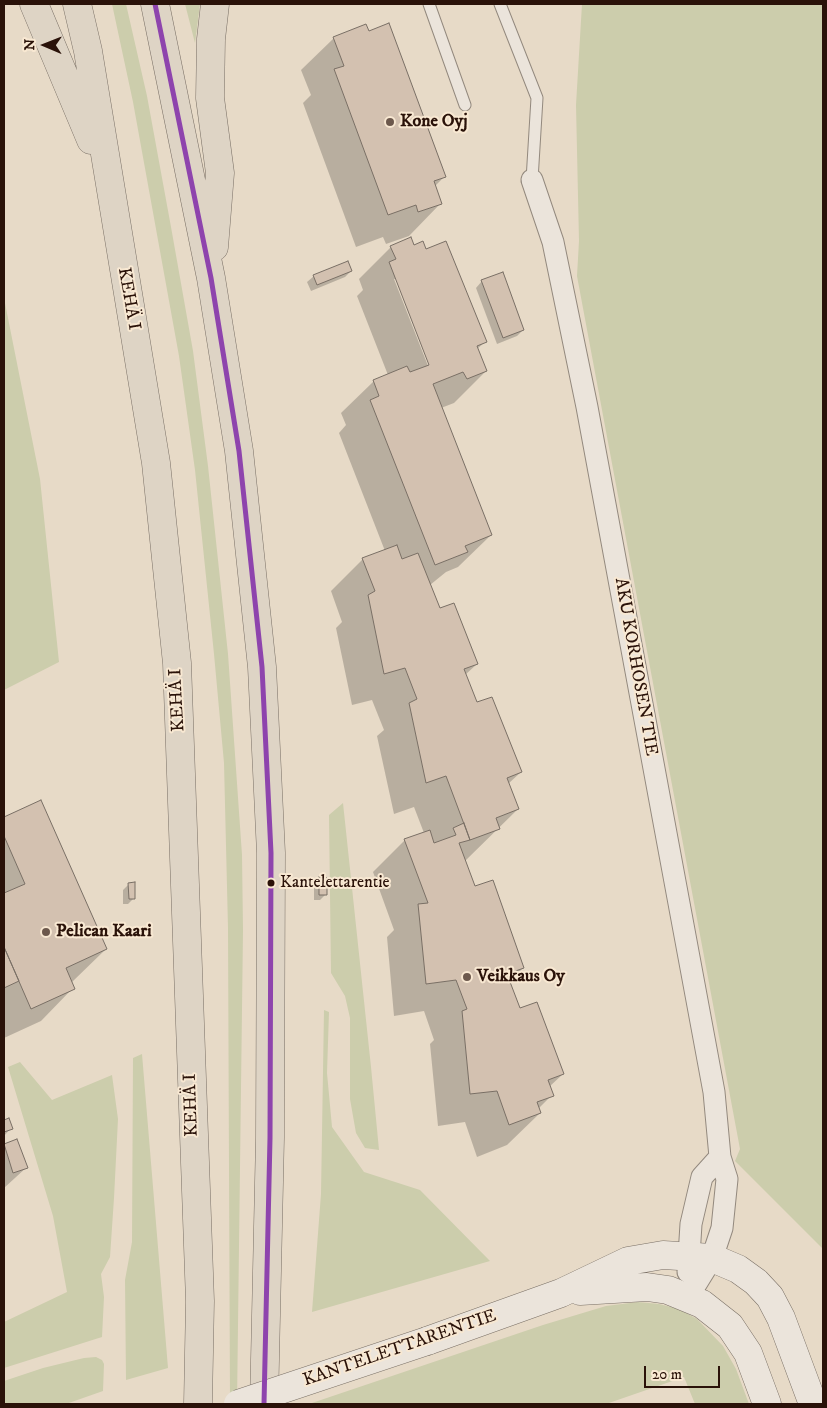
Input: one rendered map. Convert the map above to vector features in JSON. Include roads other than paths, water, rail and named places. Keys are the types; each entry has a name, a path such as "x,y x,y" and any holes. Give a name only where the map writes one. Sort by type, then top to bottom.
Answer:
{"highway":[{"path":"34,4 109,183"},
{"name":"KEHÄ I","path":"77,4 88,51 156,463 177,663 200,1301 198,1404"},
{"path":"155,4 211,278 239,451 262,667 271,853 270,1148 264,1404"},
{"path":"211,278 220,173 210,98 211,39 215,4"}],"main road":[{"name":"KANTELETTARENTIE","path":"238,1404 427,1341 561,1293 628,1261 663,1255 700,1257"},
{"path":"700,1257 738,1269 756,1282 770,1297 781,1318 813,1404"},
{"name":"KANTELETTARENTIE","path":"561,1293 647,1287 668,1290 688,1297 716,1314 730,1326 748,1353 767,1404"}],"street":[{"name":"AKU KORHOSEN TIE","path":"532,180 553,242 587,407 714,1092 720,1157 727,1179 722,1228 700,1257 688,1297"},
{"name":"AKU KORHOSEN TIE","path":"700,1257 693,1211 702,1177 720,1157"}],"lane":[{"path":"429,4 466,106"},
{"path":"500,4 537,98 532,180"}],"place":[{"name":"Kone Oyj","path":"390,122"},
{"name":"Kantelettarentie","path":"271,883"},
{"name":"Pelican Kaari","path":"46,932"},
{"name":"Veikkaus Oy","path":"467,977"}]}
